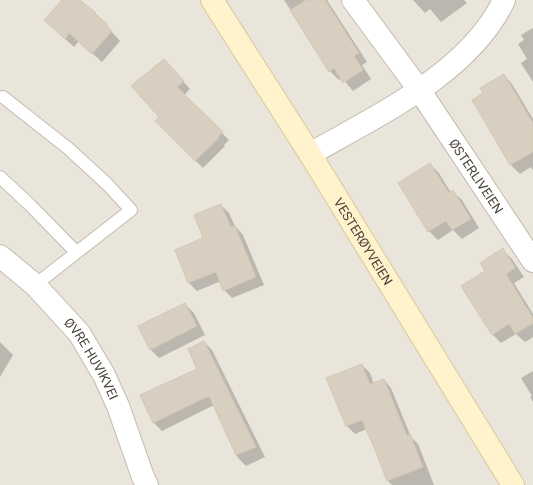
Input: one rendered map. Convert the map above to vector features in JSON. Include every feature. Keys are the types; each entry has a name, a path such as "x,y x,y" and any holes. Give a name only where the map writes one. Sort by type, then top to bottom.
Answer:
{"main road":[{"name":"VESTERØYVEIEN","path":"212,0 310,154 513,485"}],"street":[{"name":"ØSTERLIVEIEN","path":"353,0 420,91 533,261"},
{"path":"310,154 420,91 469,50 486,28 504,0"},
{"name":"ØVRE HUVIKVEI","path":"0,256 35,285 79,333 104,375 118,406 143,482"}],"lane":[{"path":"3,97 69,148 131,210 35,285"},
{"path":"0,177 76,252"}],"shaded area":[{"path":"0,0 533,0 533,485 0,485"}],"building":[{"path":"62,0 80,0 96,13 95,14 107,24 106,26 112,31 92,54 69,33 65,39 44,20"},
{"path":"306,0 325,0 359,53 354,56 363,70 343,83 334,68 329,72 290,10"},
{"path":"164,59 184,81 177,87 223,132 218,137 219,138 195,161 155,121 159,117 131,86"},
{"path":"504,74 533,123 533,152 510,165 472,100 483,93 480,88"},
{"path":"430,163 449,193 453,190 471,219 452,230 446,221 428,232 398,183"},
{"path":"221,204 231,227 235,226 256,277 223,291 216,272 188,283 175,250 203,238 194,215"},
{"path":"503,248 515,268 506,274 533,318 533,323 515,334 509,324 492,335 461,286 485,271 480,263"},
{"path":"185,303 197,326 150,350 138,326"},
{"path":"204,341 256,447 236,455 209,396 153,423 140,395 197,369 188,349"},
{"path":"362,364 370,384 384,379 407,436 410,434 423,467 387,481 362,420 346,426 326,378"}]}
